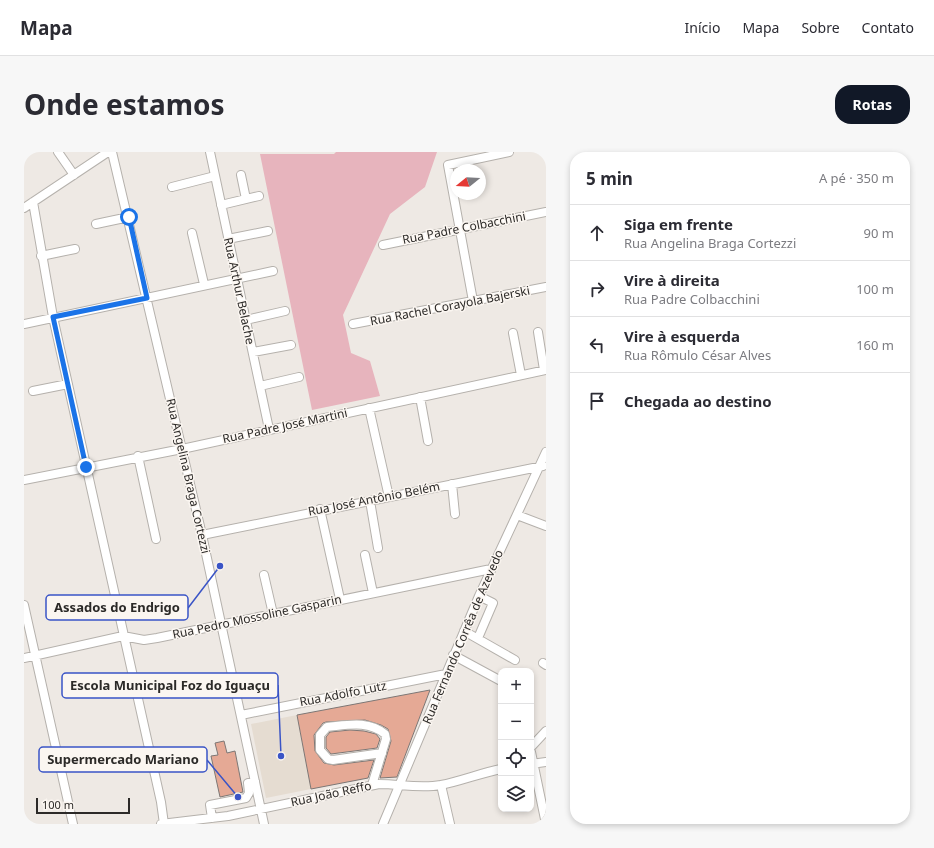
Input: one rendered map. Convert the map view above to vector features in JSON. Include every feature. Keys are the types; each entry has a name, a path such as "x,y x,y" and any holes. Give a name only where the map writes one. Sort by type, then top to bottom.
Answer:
{"street":[{"path":"58,152 74,175"},
{"path":"25,207 108,152"},
{"name":"Rua Angelina Braga Cortezzi","path":"112,152 129,217 202,534 220,625 264,824"},
{"name":"Rua Arthur Belache","path":"210,152 269,429"},
{"path":"473,301 448,165 509,152"},
{"path":"241,175 246,199"},
{"path":"172,187 215,176"},
{"path":"221,205 259,196"},
{"path":"33,202 41,256 53,317 161,802 164,824"},
{"name":"Rua Padre Colbacchini","path":"383,245 546,212"},
{"path":"96,224 129,217"},
{"path":"228,238 268,230"},
{"path":"192,233 204,284"},
{"path":"41,256 75,249"},
{"path":"24,324 147,298 204,284 273,271"},
{"name":"Rua Rachel Corayola Bajerski","path":"353,324 546,287"},
{"path":"246,320 285,311"},
{"path":"538,332 545,370"},
{"path":"512,333 521,374"},
{"path":"253,352 291,345"},
{"name":"Rua Padre José Martini","path":"24,480 138,456 182,449 545,370"},
{"path":"260,386 298,377"},
{"path":"32,391 68,384"},
{"path":"420,397 428,441"},
{"path":"369,408 389,497"},
{"name":"Rua Fernando Corrêa de Azevedo","path":"383,824 453,655 491,569 543,466 546,452"},
{"path":"138,456 156,539"},
{"name":"Rua José Antônio Belém","path":"202,534 320,509 370,501 543,466"},
{"path":"452,484 456,514"},
{"path":"370,501 378,548"},
{"path":"320,509 340,599"},
{"path":"517,515 546,526"},
{"path":"365,555 372,593"},
{"name":"Rua Pedro Mossoline Gasparin","path":"24,658 123,636 144,640 157,638 491,569"},
{"path":"264,575 273,614"},
{"path":"478,638 493,603 479,596"},
{"path":"24,605 73,824"},
{"path":"464,631 515,660"},
{"path":"453,655 498,679"},
{"name":"Rua Adolfo Lutz","path":"241,715 446,674"},
{"path":"372,785 382,754 386,739 385,734 370,725 358,724 327,727 320,735 320,750 328,759 333,760 382,754"},
{"path":"534,744 546,731"},
{"path":"534,764 546,762"},
{"name":"Rua João Reffo","path":"161,824 212,818 261,809 372,785 400,784 419,787 441,785 498,770"},
{"path":"534,773 546,824"},
{"path":"212,818 210,805 246,798 249,793 248,782 255,781"},
{"path":"441,785 450,824"}],"shaded area":[{"path":"336,152 437,152 425,187 390,214 343,315 351,353 370,361 380,396 312,410 260,154 334,154"},
{"path":"297,715 311,789 266,798 251,724"}],"building":[{"path":"430,690 397,777 380,778 391,741 388,729 365,720 326,722 323,723 314,735 315,751 324,763 334,765 374,760 368,778 311,789 297,715"},
{"path":"350,730 376,734 380,739 377,748 331,754 326,748 326,737 330,732"},
{"path":"224,741 227,753 235,751 243,792 220,797 211,756 218,755 215,743"}],"place":[{"name":"Assados do Endrigo","path":"220,566"},
{"name":"Escola Municipal Foz do Iguaçu","path":"281,756"},
{"name":"Supermercado Mariano","path":"238,797"}],"route":[{"path":"86,467 53,317 147,298 129,217"}]}
